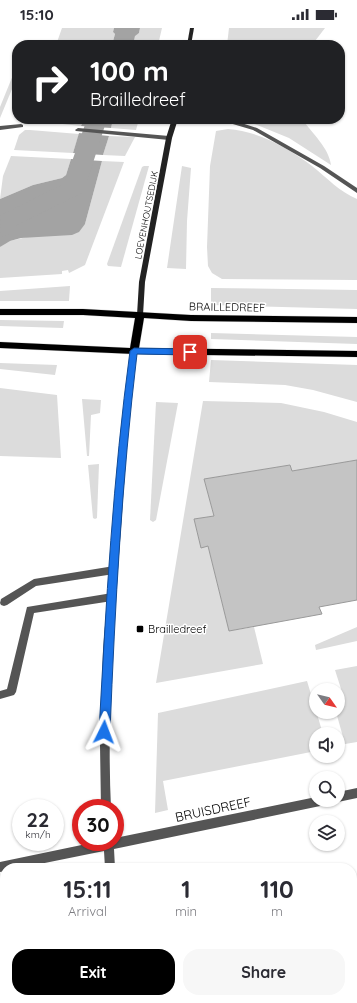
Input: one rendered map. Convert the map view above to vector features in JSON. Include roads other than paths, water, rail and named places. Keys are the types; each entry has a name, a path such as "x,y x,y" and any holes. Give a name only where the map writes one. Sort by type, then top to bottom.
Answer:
{"main road":[{"name":"BRAILLEDREEF","path":"0,312 83,312 191,318 357,320"},
{"path":"134,351 140,315"},
{"path":"0,345 134,351 357,354"}],"street":[{"path":"190,40 192,28"},
{"name":"LOEVENHOUTSEDIJK","path":"140,315 142,282 169,138 173,124"},
{"path":"239,124 255,129 322,167 357,191"},
{"path":"0,128 20,126"},
{"path":"78,130 169,138"},
{"path":"105,799 103,762 112,597 126,411 134,351"},
{"path":"4,602 34,583 114,570"},
{"path":"0,695 11,692 30,610 112,597"},
{"path":"345,796 357,793"},
{"name":"BRUISDREEF","path":"124,841 309,803"},
{"name":"BRUISDREEF","path":"19,863 75,851"},
{"path":"109,851 110,863"}],"waterway":[{"path":"0,230 9,220 74,188 95,124"}],"place":[{"name":"Brailledreef","path":"140,629"}]}
